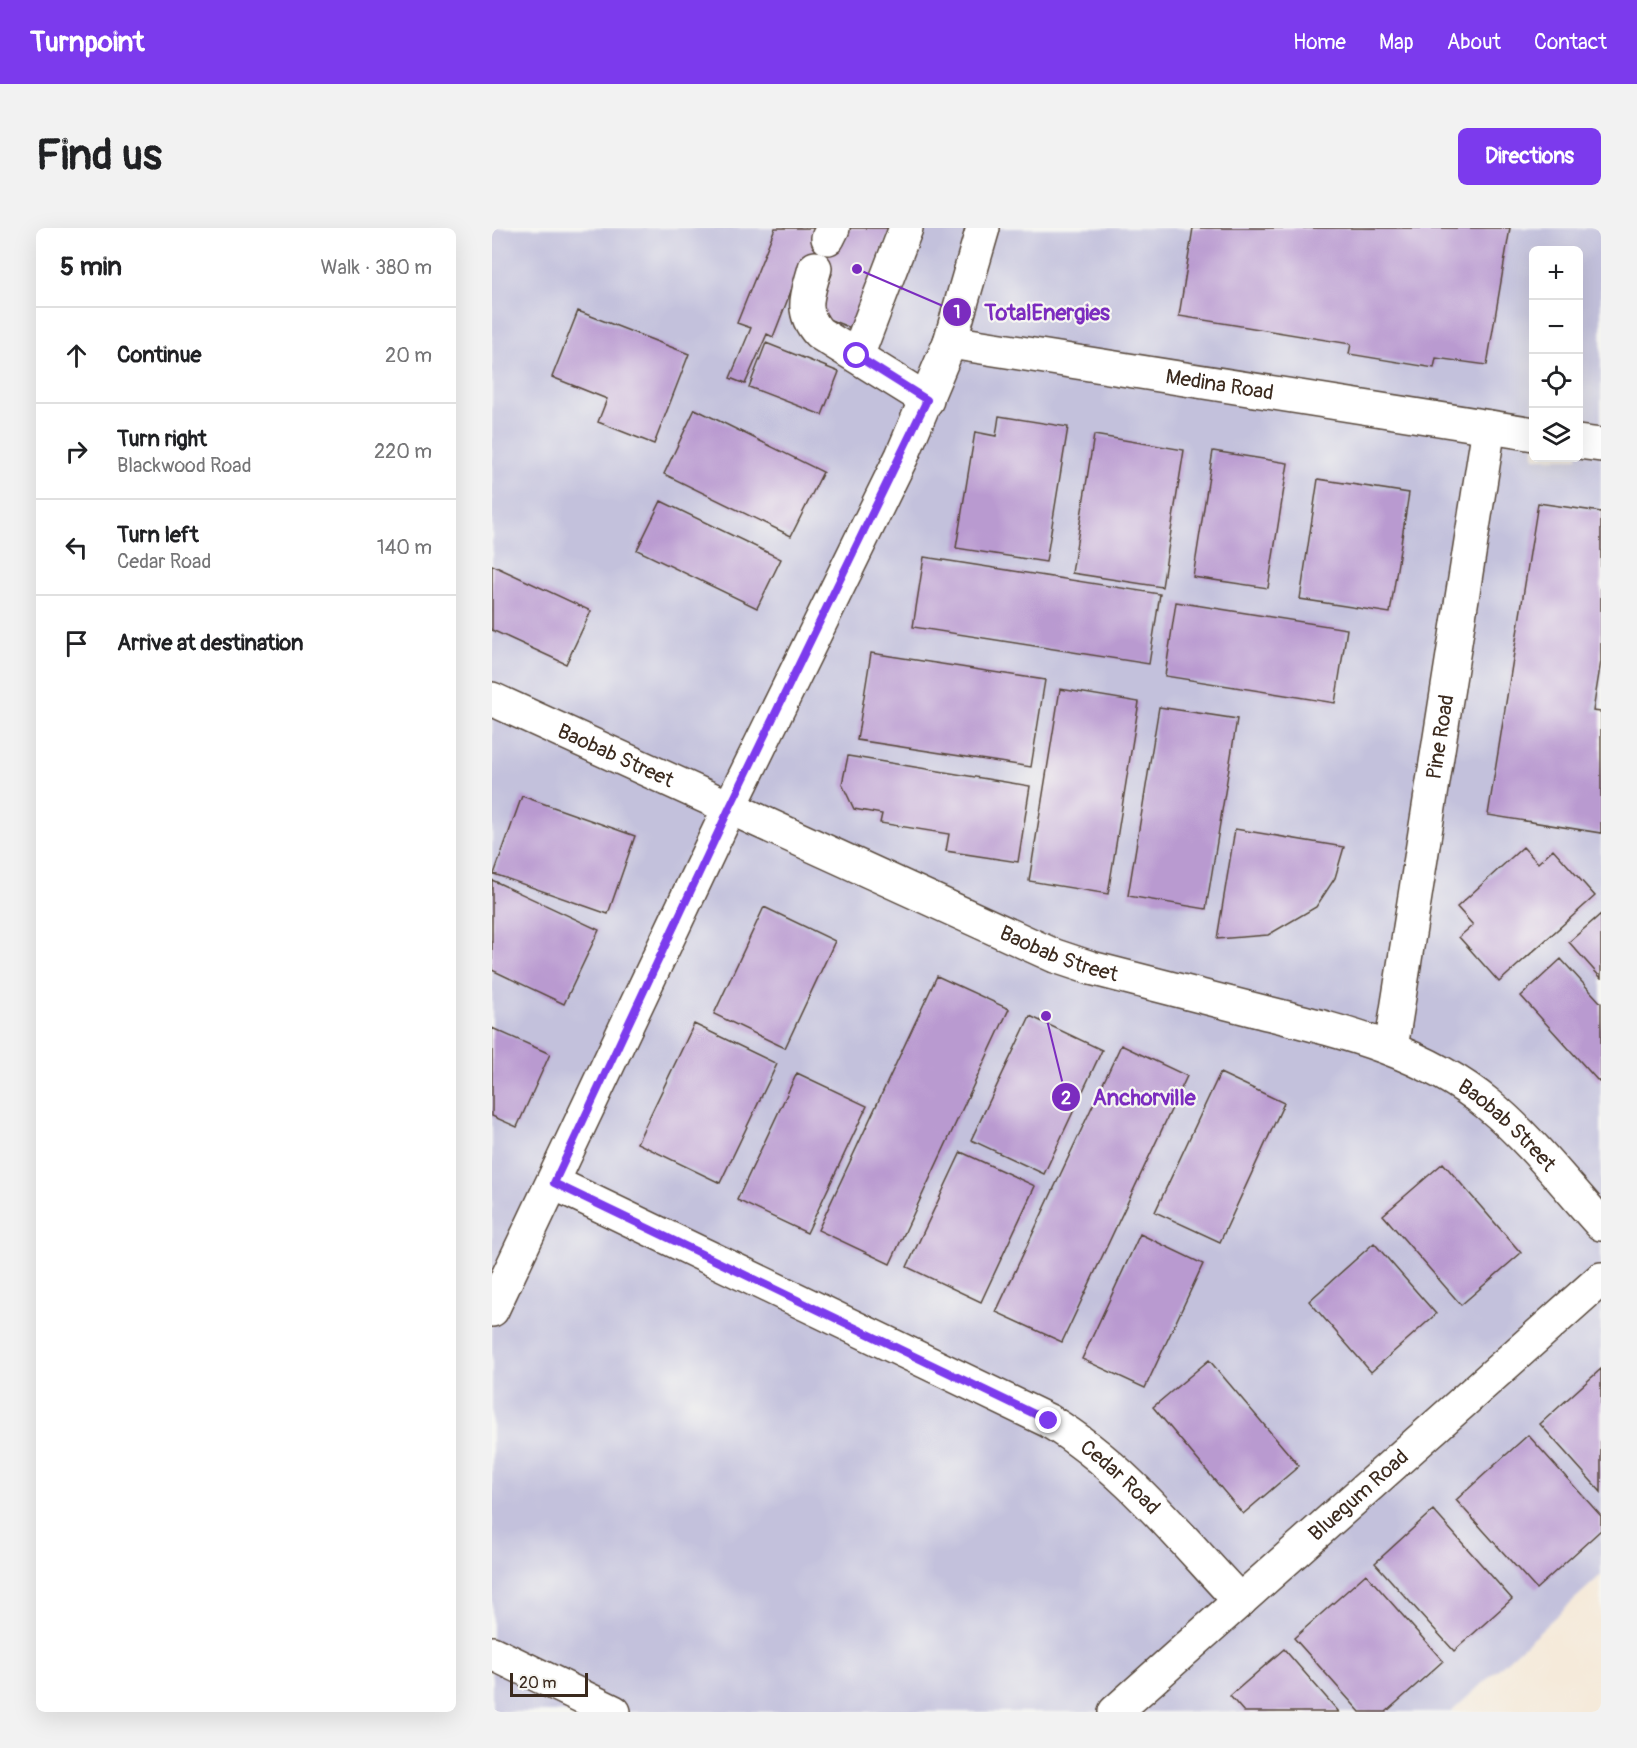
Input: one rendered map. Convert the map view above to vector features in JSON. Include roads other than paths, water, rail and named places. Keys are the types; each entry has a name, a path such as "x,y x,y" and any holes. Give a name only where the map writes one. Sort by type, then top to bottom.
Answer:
{"street":[{"path":"857,356 906,228"},
{"path":"492,1310 729,809 927,400 950,342 983,228"},
{"path":"815,268 804,305 810,323 819,333 927,400"},
{"name":"Medina Road","path":"950,342 1529,433"},
{"name":"Pine Road","path":"1391,1048 1489,427"},
{"path":"1583,443 1601,445"},
{"name":"Baobab Street","path":"492,699 1055,956 1091,968 1348,1033 1391,1048 1441,1074 1488,1104 1527,1141 1601,1224"},
{"name":"Cedar Road","path":"554,1183 1049,1421 1082,1441 1113,1467 1240,1601"},
{"name":"Bluegum Road","path":"1115,1712 1601,1279"},
{"path":"492,1653 614,1712"}],"place":[{"name":"TotalEnergies","path":"857,269"},
{"name":"Anchorville","path":"1046,1016"}]}
